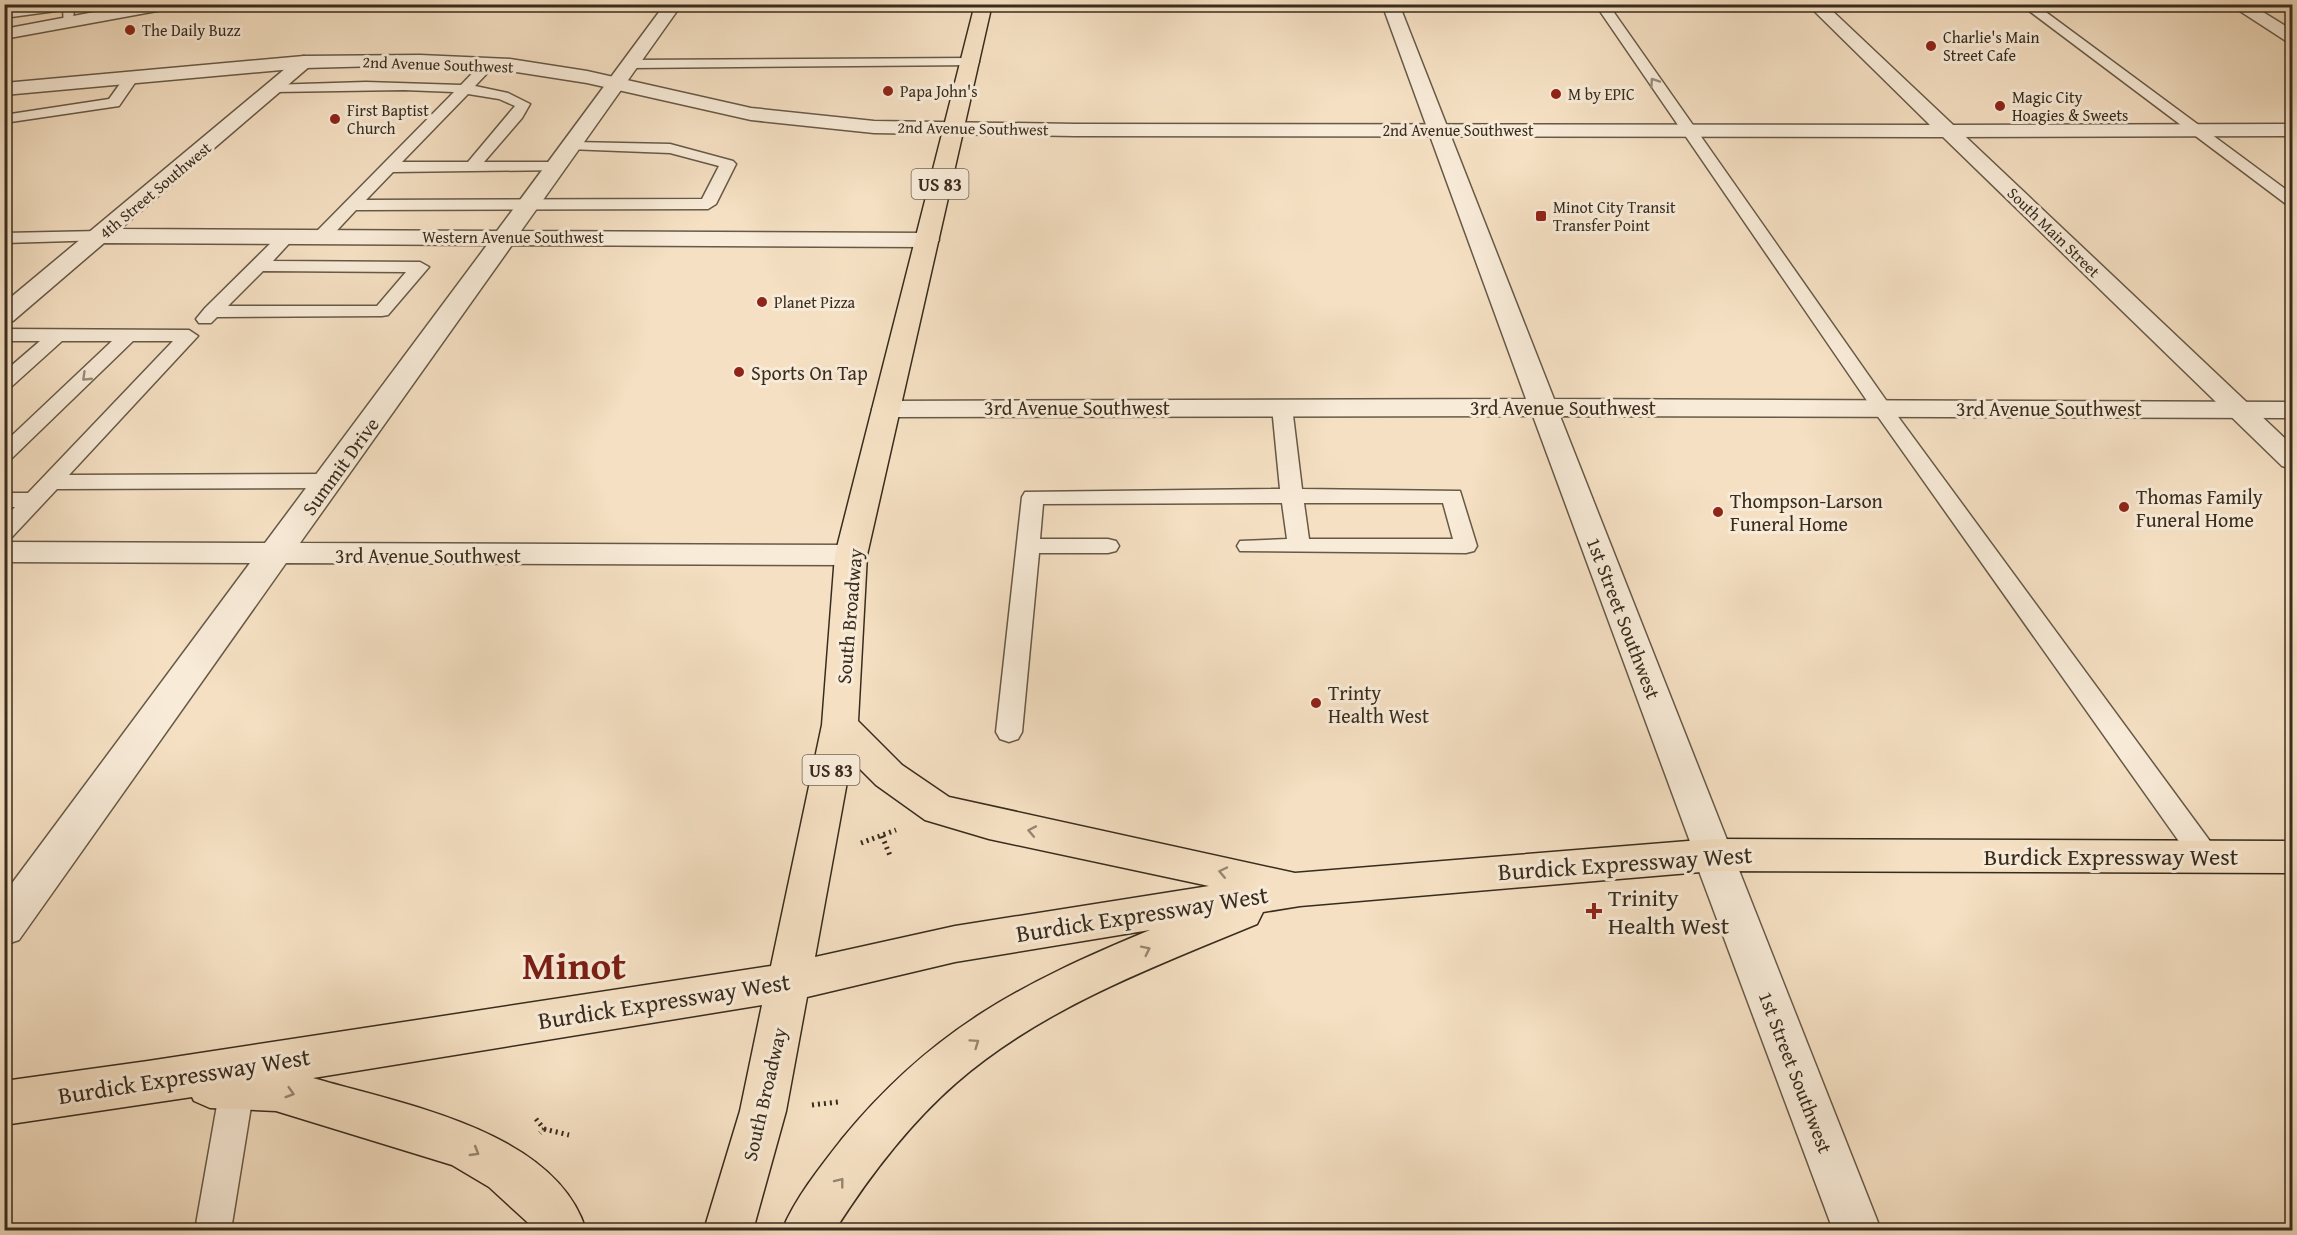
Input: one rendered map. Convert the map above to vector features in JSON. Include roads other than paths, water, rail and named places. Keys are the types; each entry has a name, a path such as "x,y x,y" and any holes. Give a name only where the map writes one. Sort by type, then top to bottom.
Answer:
{"main road":[{"name":"South Broadway","path":"729,1230 763,1112 840,725 851,555 972,62 984,4"},
{"path":"840,725 889,775 938,809 989,823 1300,889"},
{"name":"Burdick Expressway West","path":"4,1103 148,1083 789,982 955,944 1300,889 1713,855 2292,857"},
{"path":"807,1230 824,1203 875,1137 922,1086 940,1068 1019,1012 1155,946 1300,889"},
{"path":"148,1083 276,1089 463,1145 506,1170 552,1210 562,1230"}],"street":[{"path":"4,34 168,4"},
{"name":"Summit Drive","path":"4,927 531,205 674,4"},
{"name":"1st Street Southwest","path":"1390,4 1436,130 1857,1230"},
{"name":"South Main Street","path":"1815,4 2292,460"},
{"path":"2237,4 2292,37"},
{"name":"2nd Avenue Southwest","path":"4,89 304,62 420,60 490,63 587,77 624,74 751,114 874,127 1436,130 2292,130"},
{"name":"4th Street Southwest","path":"4,316 304,62"},
{"name":"Western Avenue Southwest","path":"100,236 927,240"},
{"name":"3rd Avenue Southwest","path":"886,409 1881,406 2292,410"},
{"name":"3rd Avenue Southwest","path":"4,552 275,555 851,555"}],"lane":[{"path":"1601,4 1881,406 2205,856"},
{"path":"2026,4 2292,201"},
{"path":"4,14 69,5 68,22"},
{"path":"624,74 972,62"},
{"path":"322,236 490,63"},
{"path":"4,119 114,103 132,77"},
{"path":"274,88 464,88 512,96 523,104 517,115 472,167"},
{"path":"351,205 708,204 728,164 670,149 565,156 472,167 387,167"},
{"path":"4,238 100,236"},
{"path":"4,532 212,312 288,236"},
{"path":"212,312 382,311 420,267 258,266"},
{"path":"4,335 189,336"},
{"path":"4,383 58,335"},
{"path":"4,455 128,336"},
{"path":"1282,407 1299,545"},
{"path":"52,482 328,481"},
{"path":"1009,732 1033,497 1452,496 1466,546 1248,546"},
{"path":"4,500 35,500"},
{"path":"1027,546 1108,546"},
{"path":"213,1230 237,1088"}],"place":[{"name":"The Daily Buzz","path":"130,30"},
{"name":"Charlie's Main Street Cafe","path":"1931,46"},
{"name":"Papa John's","path":"888,91"},
{"name":"M by EPIC","path":"1556,94"},
{"name":"Magic City Hoagies & Sweets","path":"2000,106"},
{"name":"First Baptist Church","path":"335,119"},
{"name":"Minot City Transit Transfer Point","path":"1541,216"},
{"name":"Planet Pizza","path":"762,302"},
{"name":"Sports On Tap","path":"739,372"},
{"name":"Thomas Family Funeral Home","path":"2124,507"},
{"name":"Thompson-Larson Funeral Home","path":"1718,512"},
{"name":"Trinty Health West","path":"1316,703"},
{"name":"Trinity Health West","path":"1594,911"}],"district":[{"name":"Minot","path":"574,964"}]}
